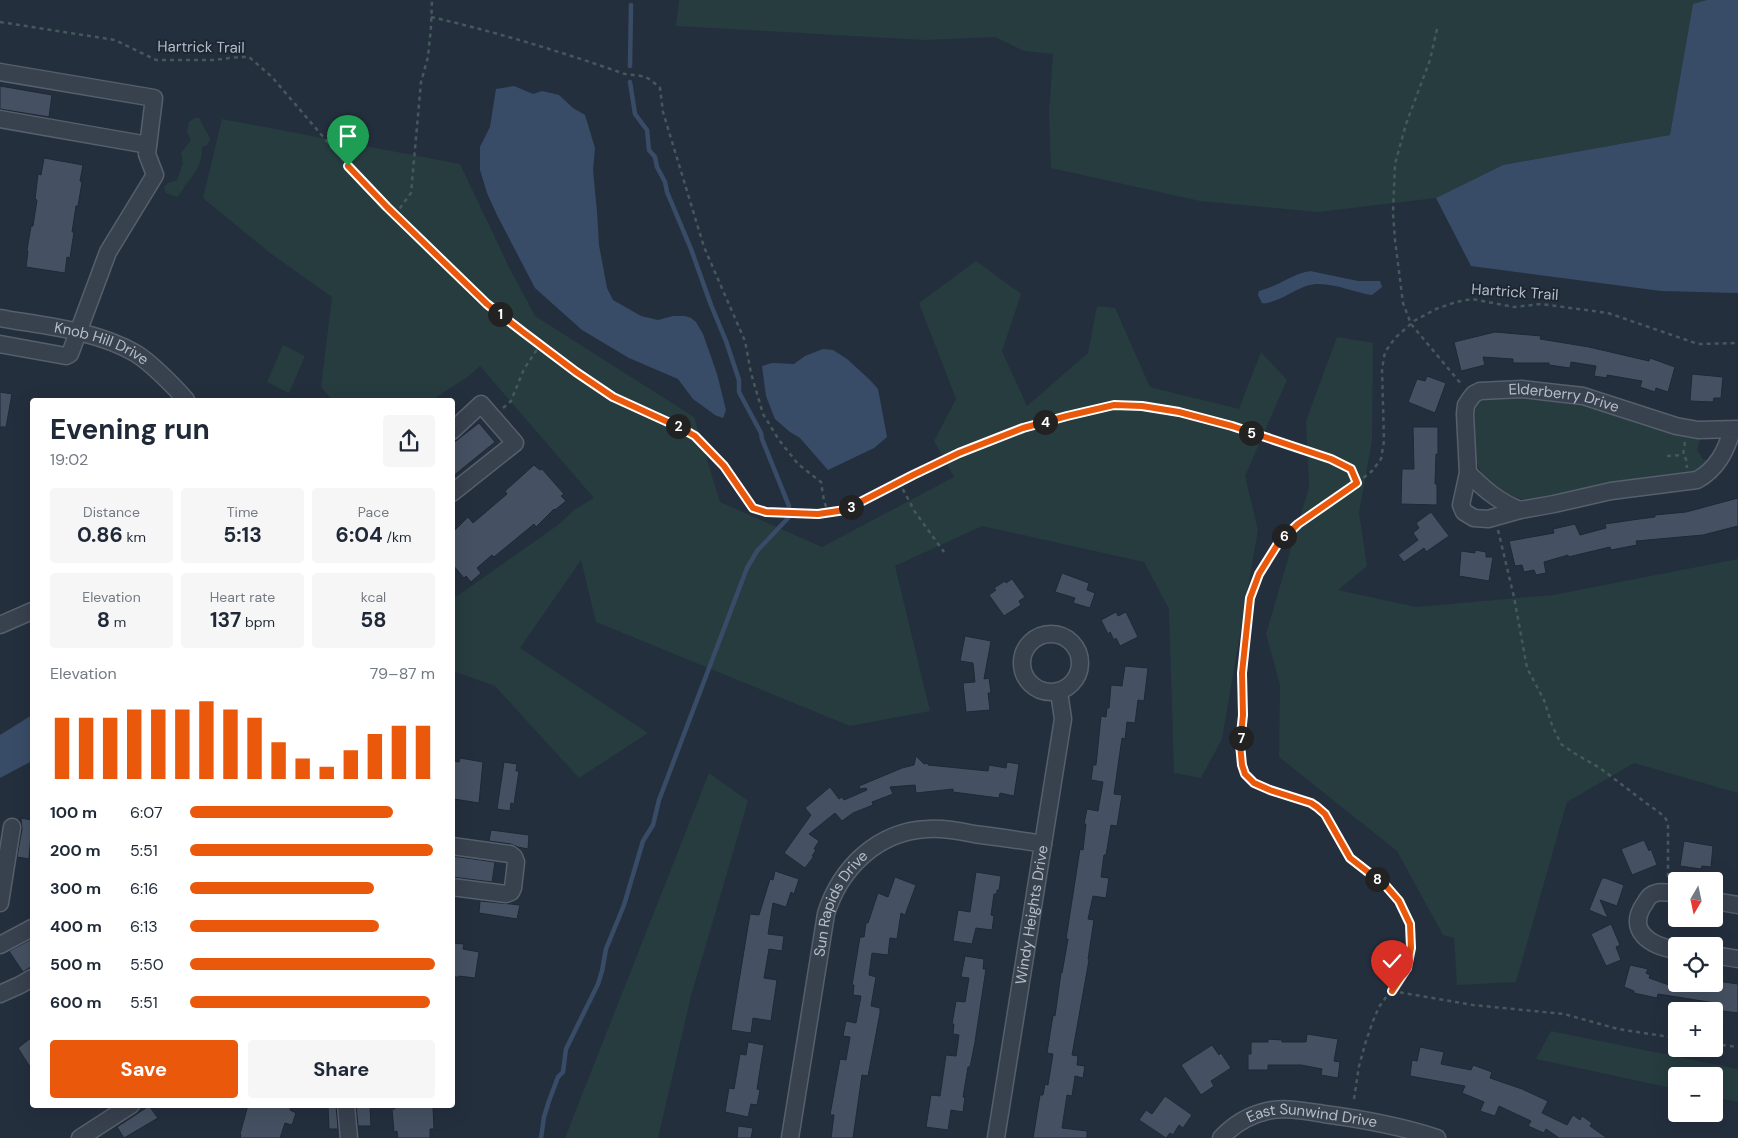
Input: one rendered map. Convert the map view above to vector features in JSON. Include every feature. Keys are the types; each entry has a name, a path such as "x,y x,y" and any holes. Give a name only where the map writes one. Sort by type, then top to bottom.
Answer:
{"street":[{"path":"0,72 154,98 147,154 155,175 108,252 70,354 66,356 0,344"},
{"path":"0,119 148,145"},
{"name":"Knob Hill Drive","path":"0,318 78,333 106,341 136,354 184,398"},
{"name":"Elderberry Drive","path":"1489,389 1522,389 1583,396 1676,426 1735,430 1717,464 1707,475 1690,482 1611,491 1520,510 1488,519 1474,518 1464,512 1461,504 1468,474 1466,405 1474,394 1480,391 1489,389"},
{"path":"455,428 481,404 515,443 455,491"},
{"path":"1468,474 1486,491 1520,510"},
{"path":"0,625 30,612"},
{"name":"Windy Heights Drive","path":"996,1138 1063,719 1059,692"},
{"path":"0,903 12,827"},
{"name":"Sun Rapids Drive","path":"790,1138 826,914 835,889 850,867 872,848 885,840 913,831 928,829 957,831 1043,844"},
{"path":"455,846 510,854 516,862 511,892 506,894 455,887"},
{"path":"1668,893 1657,892 1646,901 1640,915 1639,928 1650,942 1668,948"},
{"path":"1723,902 1738,905"},
{"path":"0,946 30,929"},
{"path":"1723,956 1738,959"},
{"path":"0,994 30,979"},
{"path":"80,1138 125,1108"},
{"path":"346,1108 349,1138"},
{"name":"East Sunwind Drive","path":"1221,1138 1232,1128 1255,1115 1267,1111 1293,1109 1379,1123 1436,1138"}],"path":[{"path":"395,215 411,193 421,82 428,57 432,0"},
{"path":"431,17 553,49 624,74 645,77 660,88 663,112 701,238 745,341 751,373 763,414 779,440 798,464 821,482 828,512"},
{"name":"Hartrick Trail","path":"0,22 115,40 156,60 214,60 249,57 272,77 348,166 395,215 487,304 535,342 613,397 695,436 724,466 753,508 766,512 818,514 845,510 959,453 1023,428 1114,405 1142,406 1179,412 1240,429 1331,459 1351,469 1357,483"},
{"path":"1437,29 1430,60 1406,124 1395,164 1393,213 1403,304 1411,324 1463,386"},
{"name":"Hartrick Trail","path":"1354,1099 1359,1066 1379,1007 1407,968 1411,948 1410,924 1399,901 1386,886 1350,858 1325,814 1311,803 1254,783 1245,774 1240,744 1243,715 1242,673 1250,598 1259,574 1279,542 1298,524 1357,483 1372,471 1381,459 1384,441 1382,369 1385,352 1395,338 1411,324 1436,309 1472,299 1514,306 1542,304 1608,313 1698,344 1738,343"},
{"path":"493,417 511,400 524,369 536,351 535,342"},
{"path":"1683,455 1686,428"},
{"path":"1667,456 1683,455"},
{"path":"1683,455 1686,459 1690,482"},
{"path":"899,482 915,512 944,552"},
{"path":"1494,517 1514,597 1527,668 1544,700 1552,725 1561,744 1600,768 1666,819 1671,872"},
{"path":"1392,991 1473,1004 1564,1014 1618,1029 1668,1037"},
{"path":"1723,1045 1738,1047"}],"green space":[{"path":"679,0 1707,0 1693,4 1670,135 1503,165 1436,198 1318,212 1200,201 1051,168 1049,113 1053,54 1024,51 995,37 924,40 676,26"},
{"path":"195,118 200,118 210,140 207,145 202,147 198,167 177,197 166,193 164,187 168,183 177,180 183,163 181,153 191,140 187,132 189,122"},
{"path":"222,119 460,164 509,267 535,316 694,417 720,502 822,547 954,477 934,441 956,399 919,303 976,261 1021,294 1002,351 1027,406 1088,353 1097,306 1115,308 1150,387 1239,409 1261,352 1287,380 1245,476 1258,530 1222,739 1201,778 1174,773 1169,609 1144,562 982,526 895,566 930,711 850,726 596,622 581,560 520,648 648,733 579,778 495,686 455,672 455,598 558,525 574,510 594,498 480,366 469,376 435,398 330,398 321,387 332,297 270,253 203,198"},
{"path":"1337,337 1373,343 1372,441 1359,513 1367,566 1338,590 1416,607 1553,595 1738,559 1738,793 1634,763 1567,802 1516,982 1457,985 1454,938 1443,935 1397,851 1279,757 1280,685 1266,634 1309,487 1306,421"},
{"path":"283,345 305,356 289,393 267,382"},
{"path":"1488,396 1541,398 1572,402 1651,428 1700,439 1697,450 1703,459 1709,463 1691,473 1670,477 1627,480 1525,500 1507,494 1494,486 1484,477 1478,466 1473,440 1473,407 1480,399"},
{"path":"709,773 748,801 691,996 658,1138 565,1138"},
{"path":"1551,1031 1668,1055 1668,1057 1679,1057 1738,1069 1738,1102 1723,1099 1723,1067 1668,1067 1668,1087 1536,1059"}],"water":[{"path":"1707,0 1738,0 1738,293 1661,291 1471,266 1436,198 1503,165 1670,135 1693,4"},
{"path":"514,86 533,94 542,91 559,95 573,108 585,115 595,148 593,170 599,245 607,288 613,300 641,316 658,320 673,316 685,316 696,322 703,334 717,374 726,410 723,418 715,415 693,399 678,379 629,358 582,330 535,288 497,215 487,193 480,170 480,147 490,127 496,89"},
{"path":"1310,271 1358,281 1380,281 1382,287 1372,295 1331,285 1314,284 1272,302 1262,303 1258,295 1259,291"},
{"path":"823,349 833,350 847,359 878,389 887,437 874,448 828,470 800,438 775,419 766,396 762,366 772,363 794,364 805,356"},
{"path":"30,716 30,762 0,778 0,735"}],"building":[{"path":"0,86 52,95 49,117 0,109"},
{"path":"44,158 83,165 80,181 82,182 72,232 74,232 70,258 67,257 65,273 26,267 27,250 37,200 35,199 38,174 41,175"},
{"path":"1495,332 1541,336 1540,339 1589,347 1649,361 1650,358 1675,367 1668,392 1656,388 1655,392 1640,387 1642,381 1607,375 1607,378 1594,376 1596,366 1571,362 1570,368 1549,365 1549,363 1513,363 1513,359 1483,357 1485,365 1461,371 1454,342"},
{"path":"1692,374 1723,377 1721,398 1714,398 1713,402 1690,401"},
{"path":"1427,376 1446,383 1435,413 1408,402 1417,379 1425,381"},
{"path":"0,392 12,394 6,427 0,427"},
{"path":"479,423 495,442 455,475 455,442"},
{"path":"1413,427 1438,427 1435,484 1437,484 1437,505 1401,504 1402,469 1414,469"},
{"path":"534,465 540,470 542,469 564,494 561,496 566,501 554,509 536,527 534,524 494,557 492,555 477,568 481,573 471,582 466,576 464,578 455,568 455,530 468,517 473,523 507,494 505,491"},
{"path":"1738,498 1738,526 1703,535 1636,541 1637,545 1611,550 1610,547 1568,557 1568,555 1544,562 1546,573 1536,575 1534,570 1524,572 1522,565 1515,566 1509,541 1554,533 1553,529 1575,524 1580,535 1606,528 1605,524 1655,517 1655,515 1686,512"},
{"path":"1431,512 1449,536 1426,552 1424,548 1404,562 1398,555 1418,540 1413,533 1419,528 1416,523"},
{"path":"1475,550 1486,552 1486,557 1493,557 1489,581 1459,576 1461,551 1475,553"},
{"path":"1062,573 1089,583 1087,590 1095,593 1090,608 1073,603 1075,598 1055,592"},
{"path":"1012,579 1025,597 1019,601 1021,605 1004,616 989,595 996,590 994,588"},
{"path":"1116,612 1118,616 1126,612 1138,637 1120,646 1110,632 1108,634 1101,620"},
{"path":"965,636 991,641 984,679 989,678 991,693 988,693 990,710 966,712 963,683 975,682 973,663 960,661"},
{"path":"1125,666 1148,668 1144,701 1138,700 1135,723 1127,722 1125,739 1122,738 1114,794 1122,795 1117,826 1111,825 1101,877 1109,878 1106,898 1093,896 1088,919 1094,920 1072,1055 1078,1056 1077,1065 1085,1066 1083,1078 1075,1076 1072,1096 1067,1095 1062,1128 1087,1131 1087,1138 1033,1138 1040,1095 1043,1095 1045,1084 1048,1085 1053,1054 1047,1053 1068,939 1066,939 1080,849 1083,850 1086,824 1084,824 1087,809 1098,811 1103,782 1091,780 1093,765 1096,765 1101,716 1106,717 1107,708 1109,708 1111,685 1122,686"},
{"path":"916,756 924,764 928,763 928,765 988,771 989,765 1006,768 1007,762 1019,764 1014,796 1000,793 999,798 953,792 953,789 916,793 915,785 890,787 893,794 872,802 873,805 853,813 842,821 835,813 809,834 819,841 814,849 816,850 812,856 814,856 805,868 784,853 811,815 805,808 830,787 839,799 842,797 844,800 867,790 866,788 860,789 859,786 914,765"},
{"path":"460,758 483,762 479,803 455,799 455,761 459,762"},
{"path":"504,762 517,764 516,771 519,771 514,804 511,803 510,811 497,809"},
{"path":"21,818 30,820 29,859 17,857 22,829"},
{"path":"491,830 529,835 528,849 489,841"},
{"path":"1644,840 1649,851 1651,849 1657,865 1632,875 1621,849"},
{"path":"1684,841 1713,846 1711,867 1702,866 1701,869 1680,866"},
{"path":"455,856 495,862 492,882 455,877"},
{"path":"775,871 799,879 794,894 791,892 786,907 773,903 768,934 784,936 782,951 769,949 764,978 777,980 771,1021 753,1018 751,1033 731,1030 750,914 759,915 770,879 773,880"},
{"path":"976,872 1001,876 999,890 997,890 997,894 994,894 991,915 994,916 992,930 976,928 972,944 953,941 958,910 970,912"},
{"path":"895,877 916,885 905,915 901,913 897,939 890,938 888,955 872,953 869,975 876,977 871,1006 880,1008 880,1013 868,1076 862,1075 853,1138 831,1138 834,1115 830,1115 840,1059 846,1060 850,1037 843,1036 846,1021 856,1023 861,996 853,995 854,985 852,985 860,937 864,937 866,923 868,923 878,893 888,897"},
{"path":"1602,878 1624,885 1617,906 1600,900 1608,918 1589,910"},
{"path":"480,901 520,905 517,919 479,913"},
{"path":"1611,924 1620,945 1616,947 1621,960 1606,966 1591,934"},
{"path":"30,940 30,967 23,972 9,951"},
{"path":"455,943 464,944 463,949 479,952 475,978 455,977"},
{"path":"965,956 984,959 983,969 986,969 975,1042 970,1067 968,1067 963,1097 965,1097 963,1112 951,1110 948,1130 926,1127 931,1095 940,1096 946,1055 956,1056 959,1035 953,1034 954,1024 952,1024 956,1001 965,1002 969,978 961,977"},
{"path":"1630,965 1648,969 1646,973 1650,975 1649,978 1668,985 1668,992 1723,992 1723,982 1738,984 1738,1013 1723,1011 1723,1002 1709,1002 1658,994 1657,998 1634,993 1634,991 1624,987"},
{"path":"1307,1034 1338,1039 1334,1061 1340,1062 1338,1078 1321,1075 1322,1069 1301,1065 1268,1065 1268,1070 1248,1070 1248,1054 1251,1054 1251,1042 1268,1042 1268,1039 1282,1040 1282,1042 1306,1042"},
{"path":"30,1039 30,1067 18,1048"},
{"path":"748,1042 764,1045 757,1089 760,1090 757,1105 751,1104 748,1117 725,1112 729,1088 734,1089 740,1054 746,1055"},
{"path":"1212,1045 1219,1055 1221,1053 1231,1068 1211,1081 1214,1086 1201,1095 1181,1065"},
{"path":"1420,1047 1444,1052 1441,1064 1471,1070 1473,1065 1492,1072 1490,1078 1522,1089 1548,1101 1542,1113 1567,1125 1573,1115 1580,1120 1582,1116 1592,1123 1590,1126 1607,1138 1559,1138 1546,1129 1544,1133 1528,1126 1531,1121 1499,1106 1495,1116 1480,1111 1484,1102 1462,1093 1465,1086 1410,1076 1412,1060 1417,1061"},
{"path":"1165,1096 1192,1115 1183,1128 1179,1125 1173,1135 1170,1133 1166,1138 1139,1120 1146,1110 1152,1114"},
{"path":"146,1108 150,1108 158,1118 124,1138 117,1127"},
{"path":"247,1108 290,1108 290,1110 296,1113 292,1125 285,1123 280,1138 240,1138"},
{"path":"328,1108 336,1108 338,1129 329,1129"},
{"path":"356,1108 370,1108 371,1126 358,1126"},
{"path":"433,1108 434,1129 430,1129 430,1138 398,1138 397,1131 394,1132 392,1109"},
{"path":"738,1126 753,1128 751,1138 737,1138"}],"waterway":[{"path":"630,66 631,5"},
{"path":"541,1138 544,1117 549,1101 558,1077 563,1072 566,1049 598,984 606,949 624,905 643,841 653,825 659,800 747,568 757,551 789,517 789,506 761,433 739,392 739,380 726,341 691,249 667,192 665,182 657,167 655,157 649,150 647,130 635,114 630,82"}],"route":[{"path":"348,166 387,207 487,304 576,372 613,397 695,436 724,466 753,508 766,512 818,514 845,510 959,453 1023,428 1114,405 1142,406 1179,412 1232,426 1331,459 1351,469 1357,483 1298,524 1279,542 1259,574 1250,598 1242,673 1243,715 1240,744 1245,774 1254,783 1311,803 1317,807 1325,814 1350,858 1386,886 1399,901 1410,924 1411,948 1407,968 1392,991"}]}
